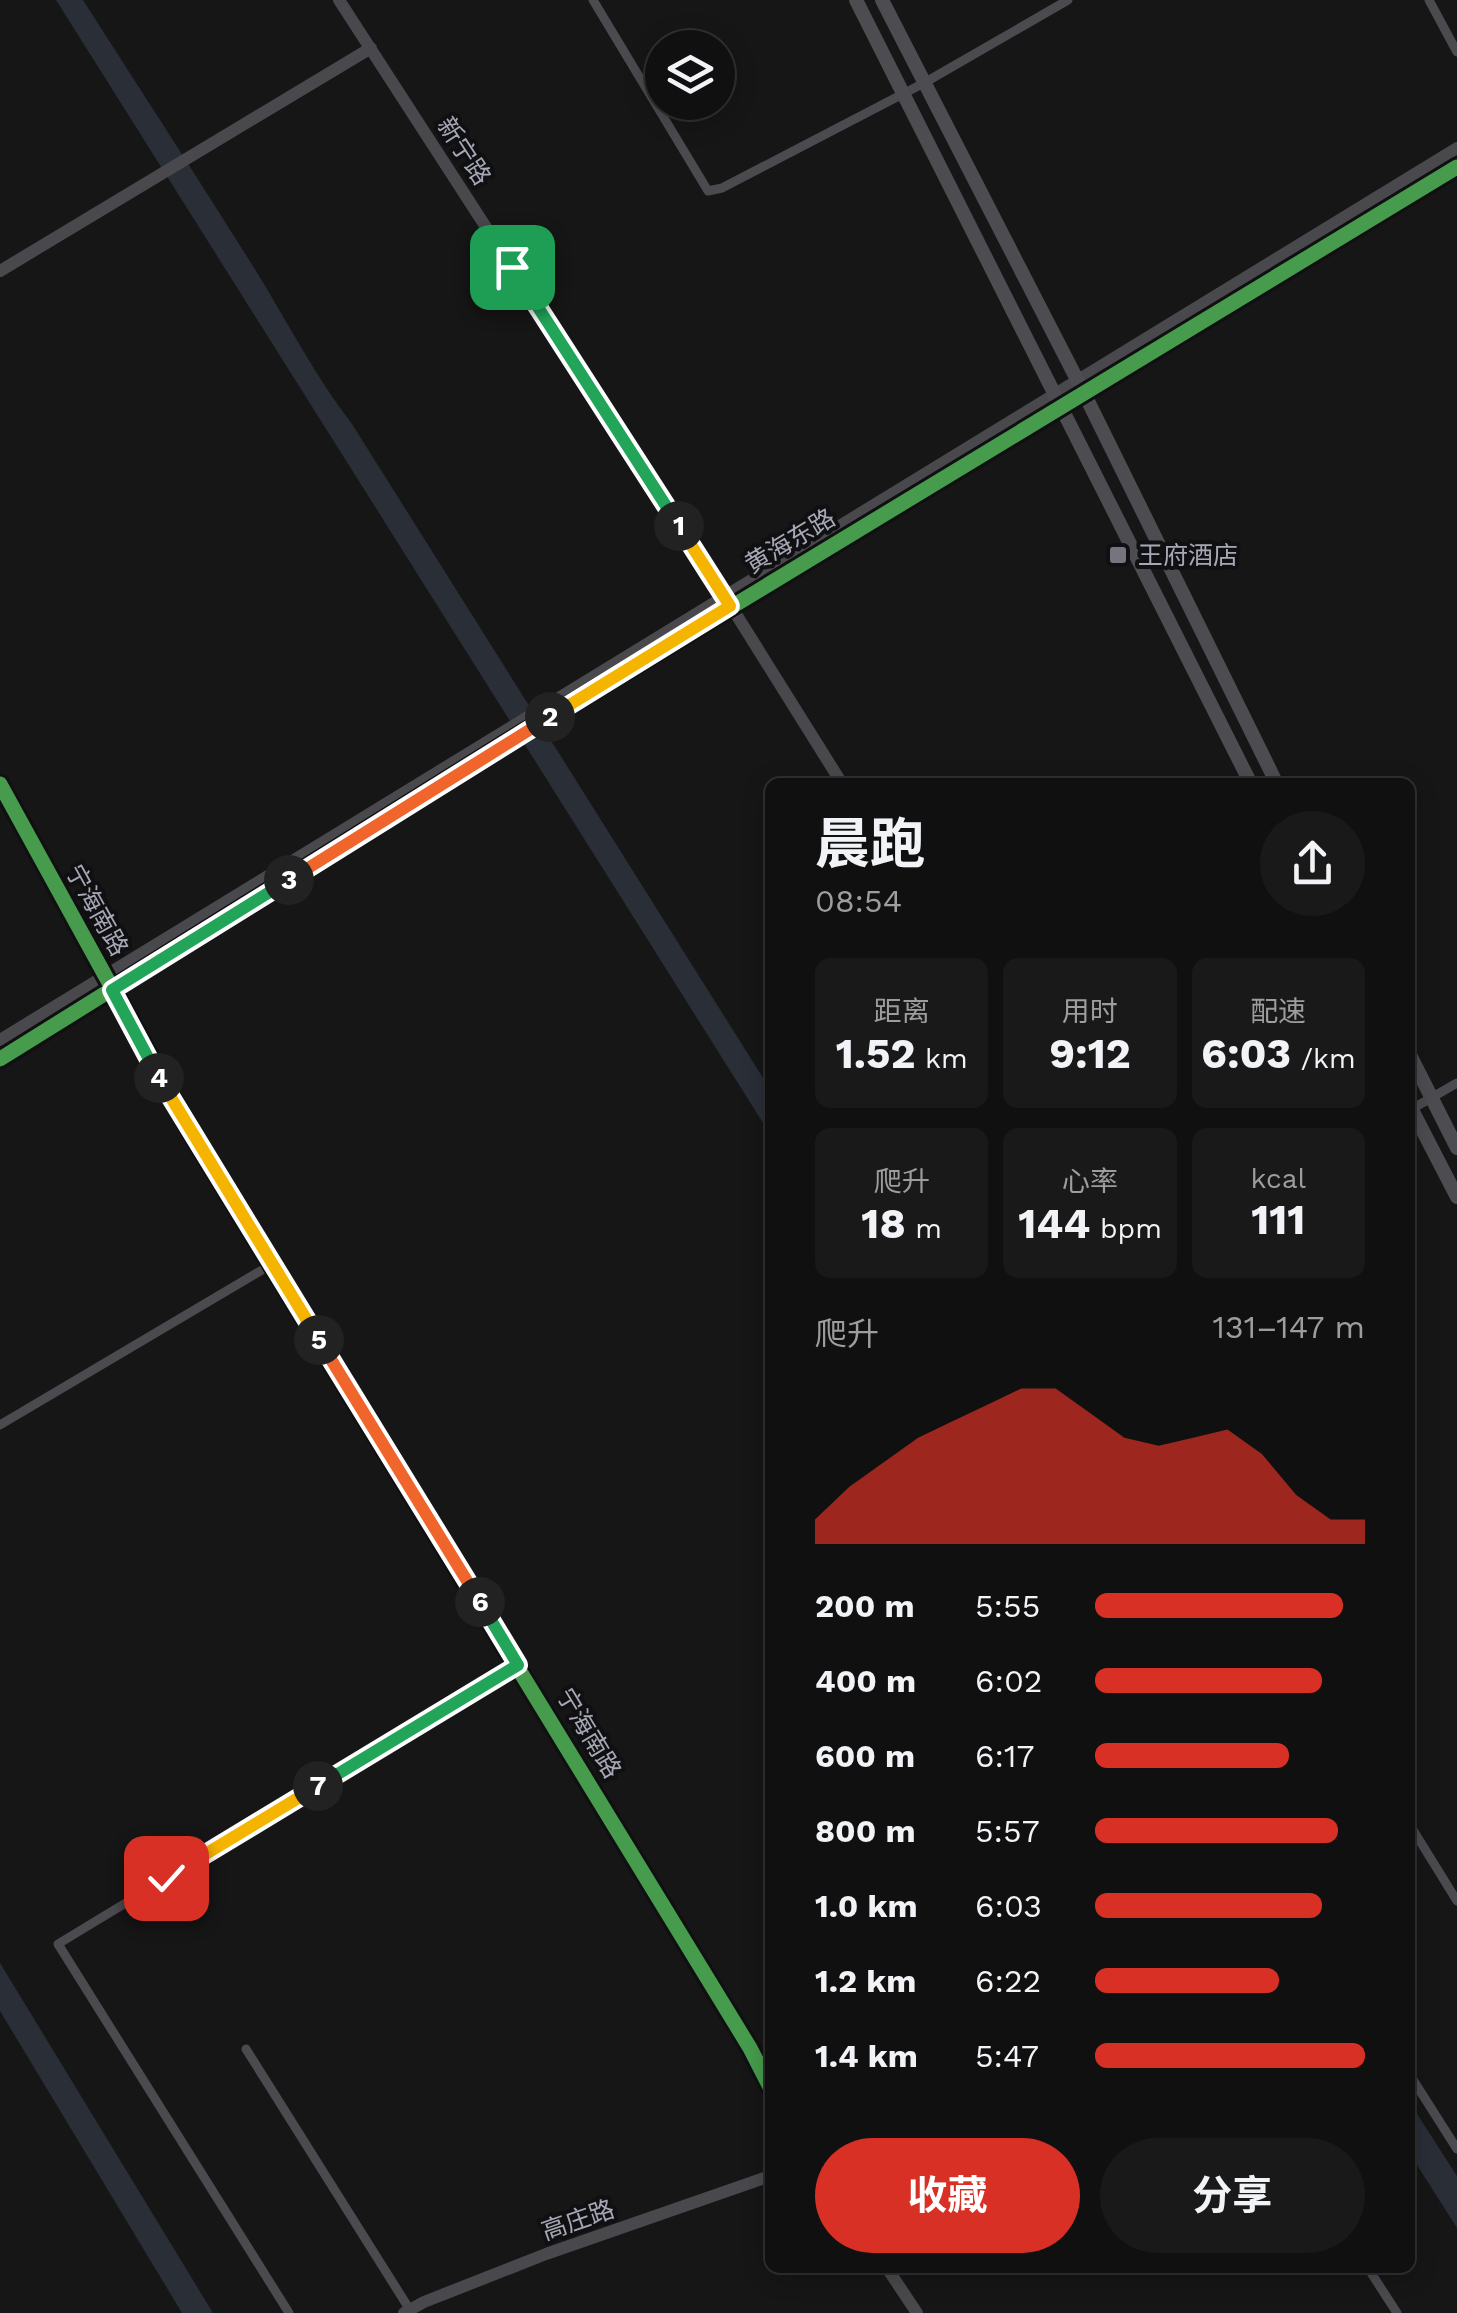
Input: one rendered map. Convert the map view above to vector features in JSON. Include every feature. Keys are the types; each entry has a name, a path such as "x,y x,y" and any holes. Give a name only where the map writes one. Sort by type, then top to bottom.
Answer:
{"main road":[{"path":"856,0 1248,778"},
{"path":"882,0 1085,395 1274,778"},
{"path":"1415,1065 1457,1148"},
{"path":"1415,1117 1457,1197"}],"street":[{"name":"新宁路","path":"339,0 838,778"},
{"path":"593,0 708,190 722,188 924,83 1068,0"},
{"path":"1429,0 1457,52"},
{"path":"0,270 371,48"},
{"name":"黄海东路","path":"0,1040 1060,400 1077,380 1457,148"},
{"name":"黄海东路","path":"1060,400 1085,395 1457,167"},
{"name":"黄海东路","path":"0,1060 504,737"},
{"name":"宁海南路","path":"0,784 162,1083 765,2076"},
{"path":"1415,1106 1457,1083"},
{"path":"0,1425 272,1264"},
{"path":"289,2313 58,1944 518,1665"},
{"path":"1415,1834 1457,1901"},
{"path":"246,2049 407,2312"},
{"path":"1415,2083 1457,2150"},
{"name":"高庄路","path":"407,2312 546,2254 765,2178"},
{"path":"890,2273 917,2313"},
{"path":"1371,2273 1396,2313"}],"shaded area":[{"path":"56,0 83,0 264,283 312,366 765,1081 765,1126"},
{"path":"0,1963 213,2313 182,2313 0,2011"},
{"path":"1415,2111 1457,2176 1457,2228 1415,2162"}],"cycle path":[{"path":"0,1059 507,743 1457,167"},
{"path":"0,784 196,1141 765,2077"}],"place":[{"name":"王府酒店","path":"1118,555"}],"route":[{"path":"166,1878 518,1665 196,1141 112,990 730,606 512,267"}]}
